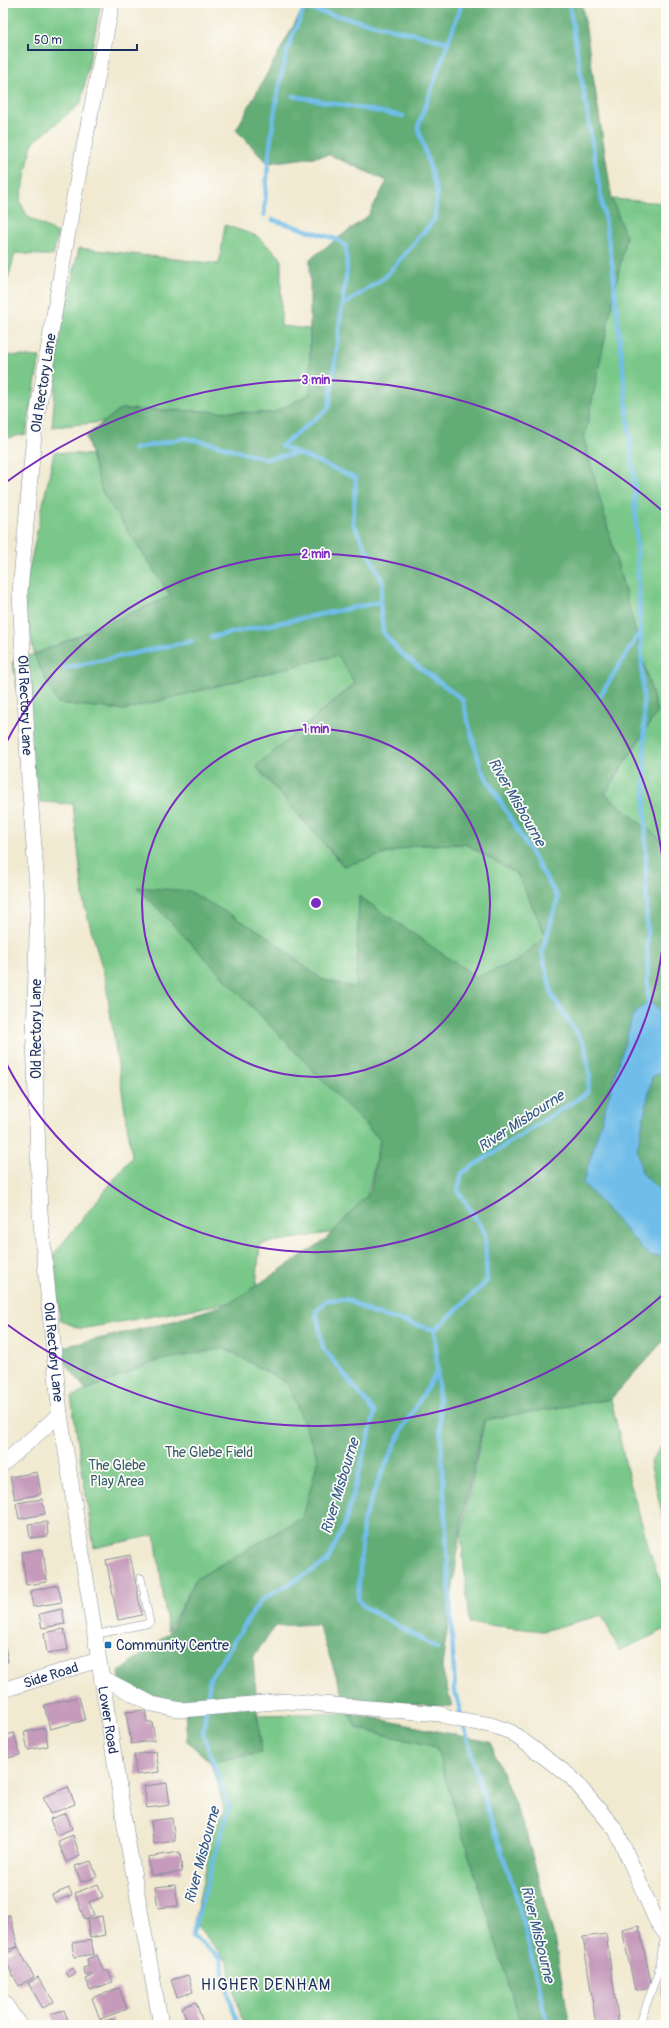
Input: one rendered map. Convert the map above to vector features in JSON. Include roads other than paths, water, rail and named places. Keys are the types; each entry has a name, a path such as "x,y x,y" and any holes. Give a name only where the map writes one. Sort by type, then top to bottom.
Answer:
{"street":[{"name":"Old Rectory Lane","path":"60,1414 40,1213 34,1038 38,901 29,780 20,592 34,434 72,208 112,3"},
{"path":"3,1464 60,1414"},
{"name":"Lower Road","path":"60,1414 127,1838 161,2025"},
{"name":"Side Road","path":"3,1690 98,1660"},
{"path":"101,1677 152,1704 182,1710 286,1701 440,1714 455,1719 491,1725 512,1732 571,1777 616,1830 657,1922 666,1934"},
{"path":"3,2001 18,2025"}],"lane":[{"path":"94,1635 150,1623 141,1578"},
{"path":"639,2025 658,1973 661,1950 666,1934"}],"water":[{"path":"648,1001 659,1009 663,1071 652,1077 637,1150 642,1173 666,1197 666,1256 649,1256 583,1183 633,1015"}],"waterway":[{"path":"264,215 269,152 278,90 288,49 306,3"},
{"name":"River Misbourne","path":"462,3 418,127 437,192 435,219 385,277 342,306 329,408 281,446 356,478 353,523 383,582 380,602 383,632 400,653 462,699 481,769 558,898 542,952 552,995 585,1046 590,1077 587,1093 462,1173 458,1191 485,1233 487,1281 435,1330 455,1692 481,1789 517,1898 548,2025"},
{"path":"569,3 612,262 634,478 644,718 648,1001"},
{"path":"304,8 448,42"},
{"path":"293,96 403,116"},
{"path":"273,220 336,239 346,246 347,270 342,306"},
{"path":"134,449 185,438 214,444 265,459 298,453"},
{"path":"211,637 380,602"},
{"path":"600,696 640,632"},
{"path":"65,668 192,641"},
{"name":"River Misbourne","path":"238,2025 228,1992 220,1957 192,1936 229,1807 203,1734 210,1678 261,1600 327,1562 345,1524 375,1413 323,1348 316,1311 327,1300 346,1299 372,1313 435,1330"},
{"path":"437,1648 365,1607 358,1600 363,1522 379,1479 403,1428 438,1370"}],"place":[{"name":"Community Centre","path":"108,1645"}],"district":[{"name":"HIGHER DENHAM","path":"266,1984"}],"park label":[{"name":"The Glebe Field","path":"209,1452"},
{"name":"The Glebe Play Area","path":"117,1474"}]}
